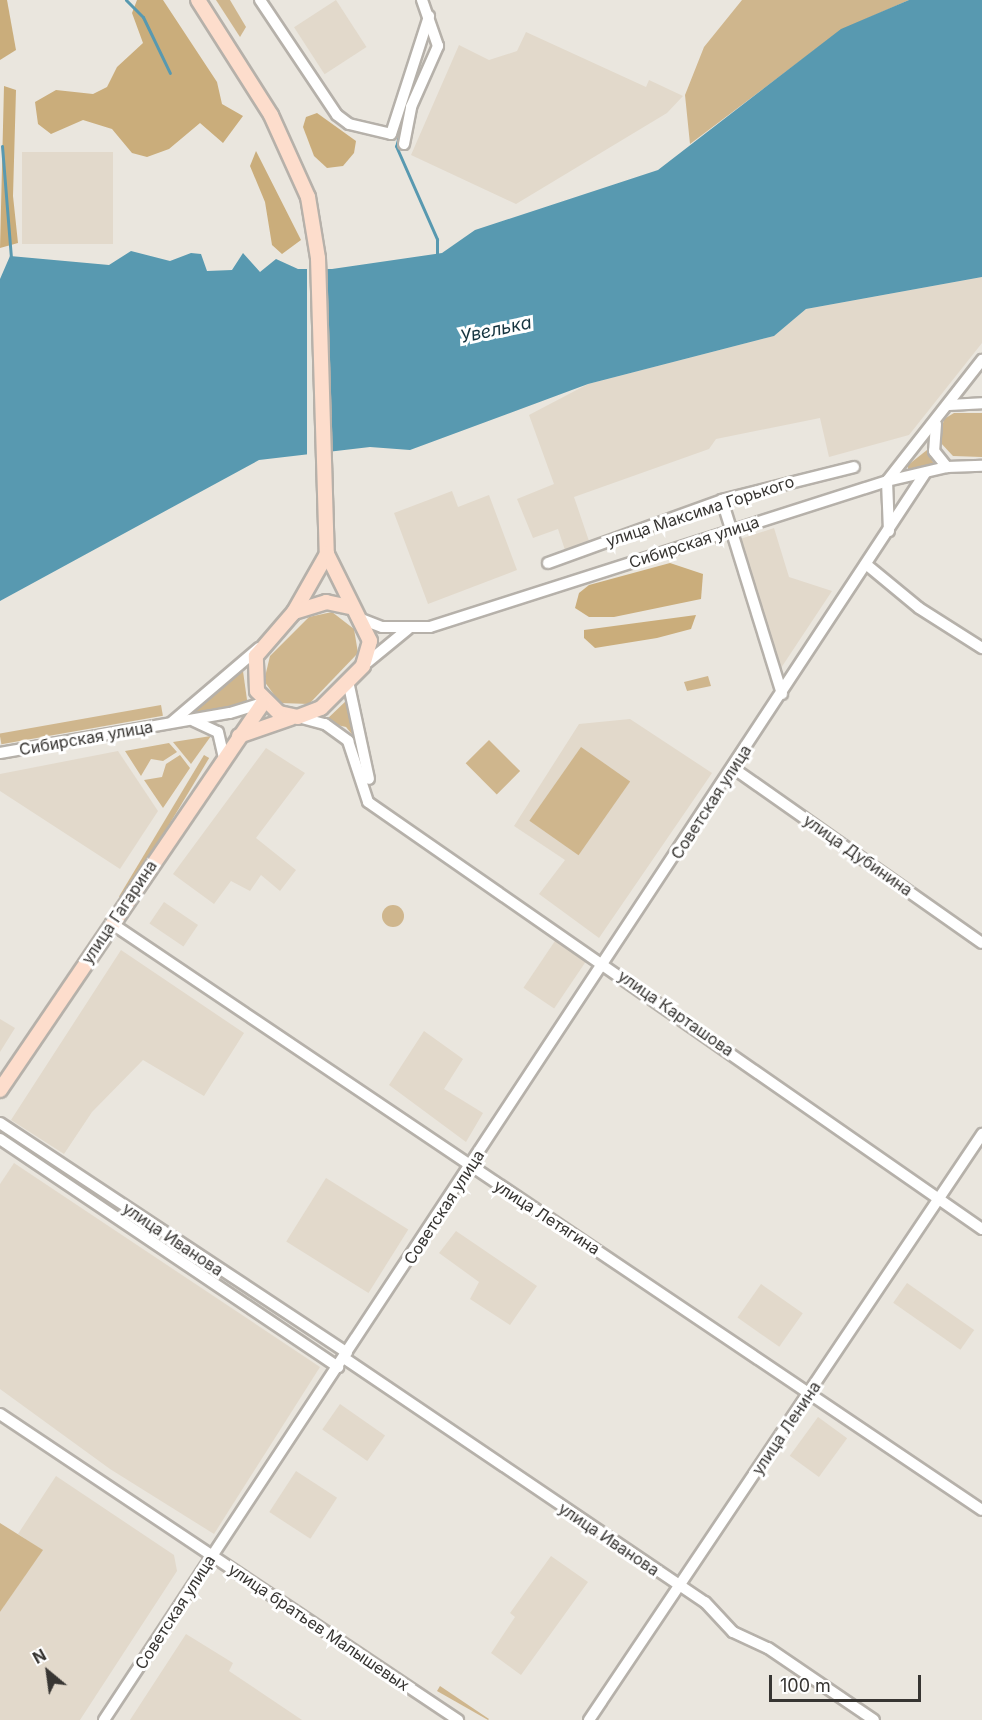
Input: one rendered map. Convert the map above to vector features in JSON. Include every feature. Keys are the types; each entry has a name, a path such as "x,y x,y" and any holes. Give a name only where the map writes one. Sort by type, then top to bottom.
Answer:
{"main road":[{"path":"198,0 290,153 310,204 318,258 327,554 349,607 361,619 369,641 363,666 321,708 239,736"},
{"path":"298,717 262,703 254,678 259,648 294,612 327,554"},
{"path":"294,612 326,602 349,607"},
{"name":"улица Гагарина","path":"0,1090 262,703"}],"street":[{"path":"260,0 337,115 349,124 391,134 429,16"},
{"path":"404,144 411,107 438,46 422,0"},
{"path":"889,533 887,481 949,405 982,360"},
{"path":"949,405 982,403"},
{"path":"938,418 932,443 947,467"},
{"name":"Сибирская улица","path":"361,619 408,629 430,627 887,481 947,467 982,466"},
{"name":"улица Максима Горького","path":"548,563 722,500 854,467"},
{"name":"Советская улица","path":"104,1720 889,533 926,472"},
{"path":"722,500 782,694"},
{"path":"867,565 918,608 982,648"},
{"path":"363,666 408,629"},
{"name":"Сибирская улица","path":"171,722 259,648"},
{"path":"348,681 371,804"},
{"name":"Сибирская улица","path":"0,753 188,720 262,703"},
{"path":"298,717 326,724 348,741 371,804"},
{"name":"Сибирская улица","path":"188,720 218,732 224,759"},
{"name":"улица Дубинина","path":"733,768 982,943"},
{"name":"улица Карташова","path":"371,804 604,963 982,1229"},
{"name":"улица Летягина","path":"111,923 471,1166 811,1391 982,1510"},
{"name":"улица Иванова","path":"0,1123 343,1360 680,1586 733,1632 768,1648 874,1720"},
{"name":"улица Ленина","path":"589,1720 982,1134"},
{"name":"улица Иванова","path":"0,1139 343,1360"},
{"name":"улица братьев Малышевых","path":"0,1414 458,1720"}],"shaded area":[{"path":"0,0 7,0 16,50 0,60"},
{"path":"137,0 163,0 217,82 222,104 243,116 223,143 200,123 169,149 147,157 132,153 112,129 83,120 51,134 38,124 35,102 56,90 93,94 107,87 117,67 143,43 132,13"},
{"path":"216,0 230,0 246,27 240,37"},
{"path":"336,0 366,47 325,74 294,27"},
{"path":"742,0 909,0 841,30 690,144 685,95 704,47"},
{"path":"526,32 646,87 649,80 683,96 667,113 516,204 411,155 459,45 489,60 517,51"},
{"path":"4,86 16,90 13,196 18,243 0,248"},
{"path":"317,113 356,141 354,153 343,166 327,168 314,156 303,127 306,117"},
{"path":"256,151 301,240 282,254 272,245 265,202 250,166"},
{"path":"22,152 113,152 113,244 22,244"},
{"path":"982,277 982,343 909,435 829,457 820,418 716,439 709,449 574,497 590,544 566,553 558,529 533,538 517,499 554,484 529,415 588,384 774,336 806,309"},
{"path":"954,413 982,413 982,457 953,456 939,441 944,419"},
{"path":"927,450 935,466 908,470 908,465"},
{"path":"452,491 458,507 489,495 517,570 428,604 394,513"},
{"path":"774,528 789,577 832,591 779,671 740,539"},
{"path":"670,563 703,574 701,599 614,617 589,617 575,608 579,593 589,585"},
{"path":"332,612 354,629 358,653 309,704 280,703 264,681 270,656 309,617"},
{"path":"696,615 691,629 657,638 595,648 584,638 584,630"},
{"path":"242,664 248,707 187,718"},
{"path":"708,676 711,686 687,691 684,682"},
{"path":"348,699 355,738 346,727 324,722"},
{"path":"161,705 163,716 1,744 0,733"},
{"path":"630,719 712,773 599,938 539,894 565,860 514,826 579,724"},
{"path":"211,736 191,764 173,742"},
{"path":"489,740 520,771 497,794 466,763"},
{"path":"169,743 177,752 163,761 151,759 141,776 125,751"},
{"path":"581,747 630,781 579,855 529,821"},
{"path":"266,748 305,773 256,838 296,870 280,891 261,875 250,891 231,881 214,904 173,874"},
{"path":"118,751 158,811 120,869 0,791 0,774"},
{"path":"180,755 190,768 163,808 144,780 162,777 166,764"},
{"path":"204,755 209,758 124,900 119,896"},
{"path":"164,902 198,925 183,946 149,924"},
{"path":"393,905 401,908 404,916 401,924 393,927 385,924 382,916 385,908"},
{"path":"557,938 588,959 554,1008 523,988"},
{"path":"121,950 244,1033 204,1096 143,1060 92,1112 64,1154 11,1120"},
{"path":"0,1019 15,1028 0,1052"},
{"path":"424,1031 463,1059 444,1089 483,1113 466,1142 389,1085"},
{"path":"14,1163 320,1367 214,1534 110,1469 0,1389 0,1184"},
{"path":"326,1178 408,1229 369,1293 286,1242"},
{"path":"456,1231 537,1286 510,1325 470,1299 479,1282 439,1253"},
{"path":"907,1283 974,1330 960,1350 893,1303"},
{"path":"761,1284 803,1313 779,1347 737,1318"},
{"path":"340,1404 385,1436 367,1461 322,1429"},
{"path":"818,1417 847,1438 819,1477 790,1456"},
{"path":"296,1471 337,1498 310,1539 269,1512"},
{"path":"56,1476 174,1555 177,1571 80,1720 0,1720 0,1612 42,1550 18,1534"},
{"path":"0,1523 43,1550 0,1612"},
{"path":"551,1556 588,1582 521,1675 491,1653 515,1617 510,1613"},
{"path":"186,1634 233,1663 229,1671 302,1720 130,1720"},
{"path":"440,1686 489,1719 437,1691"}],"water":[{"name":"Увелька","path":"909,0 982,0 982,277 806,309 774,336 588,384 410,450 370,447 259,460 0,601 0,279 10,256 109,265 131,251 170,261 191,253 201,254 207,271 232,270 243,253 260,272 276,259 298,269 332,269 442,253 475,230 658,170 841,29"}],"pier":[{"path":"307,266 327,266 327,455 307,455"}],"waterway":[{"path":"126,0 143,17 170,73"},
{"path":"408,102 414,79"},
{"path":"404,117 396,146 437,239 437,256"},
{"path":"2,146 11,258"}]}
